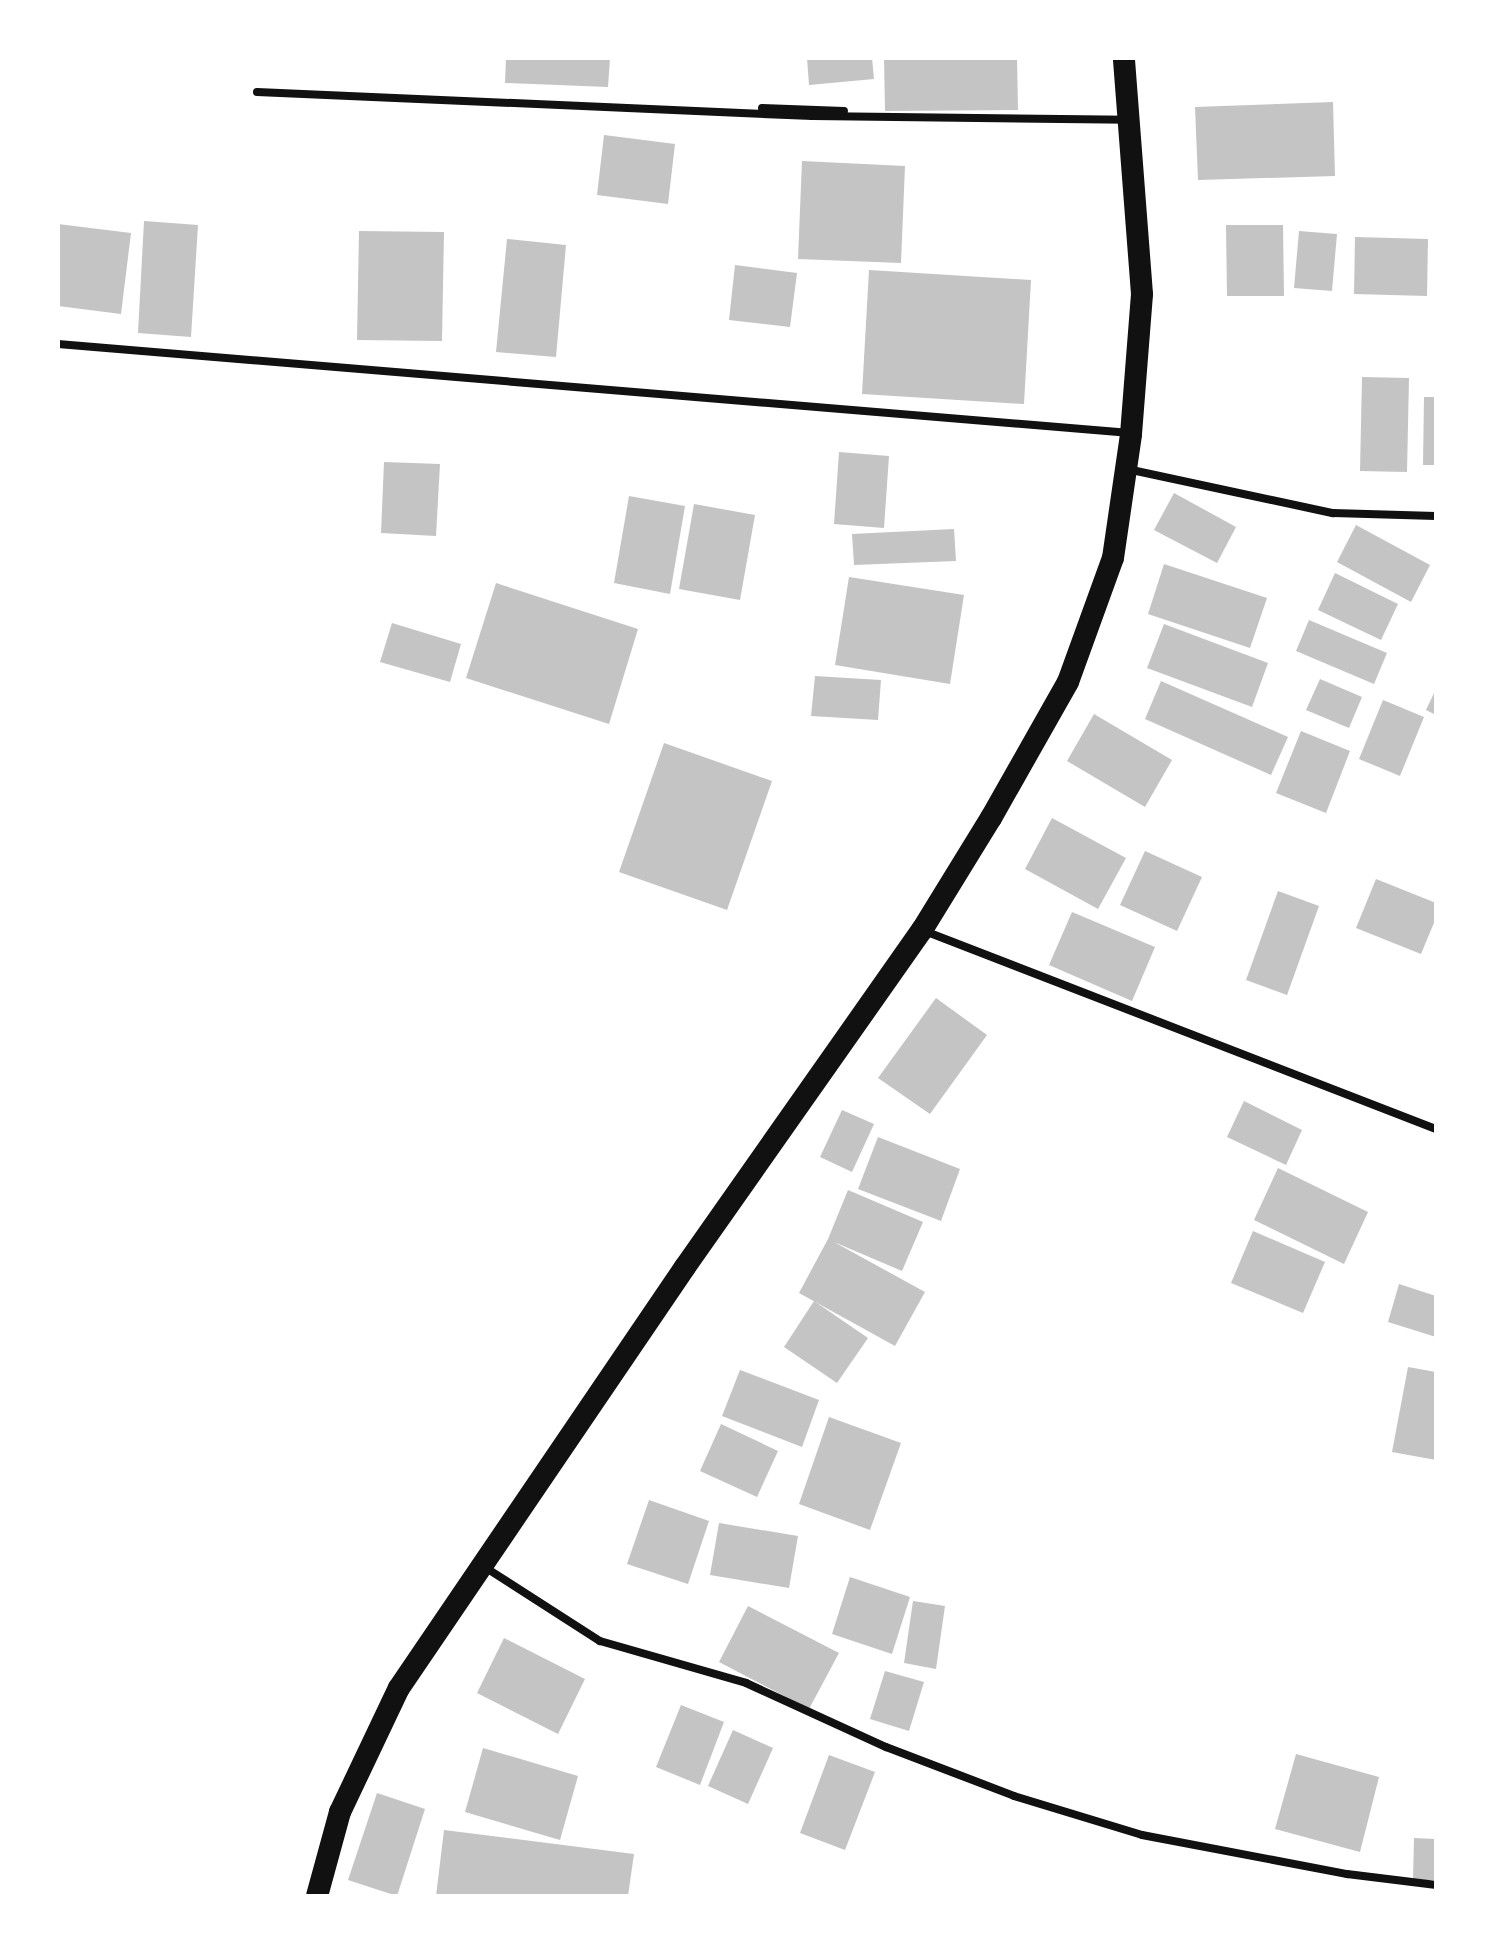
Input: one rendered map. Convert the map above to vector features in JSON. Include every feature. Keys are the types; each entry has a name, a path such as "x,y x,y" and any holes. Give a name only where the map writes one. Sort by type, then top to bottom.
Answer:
{"highway":[{"path":"317,1896 340,1812 399,1688 685,1267 922,930 991,818 1068,682 1113,558 1131,434 1142,294 1124,58"}],"street":[{"path":"257,92 812,116 1129,120"},
{"path":"58,344 1131,434"},
{"path":"1126,469 1333,513 1436,516"},
{"path":"922,930 1436,1129"},
{"path":"483,1566 600,1641 746,1683 886,1747 1014,1796 1142,1835 1347,1874 1436,1885"}],"building":[{"path":"506,58 610,58 608,87 505,83"},
{"path":"807,58 872,58 874,79 809,85"},
{"path":"884,58 1017,58 1018,110 885,111"},
{"path":"1333,102 1335,176 1198,180 1195,107"},
{"path":"604,135 675,144 668,204 597,195"},
{"path":"802,161 905,166 901,263 798,259"},
{"path":"144,221 198,225 191,337 138,333"},
{"path":"58,224 131,233 121,314 58,306"},
{"path":"1226,225 1283,225 1284,296 1227,296"},
{"path":"359,231 444,232 442,341 357,340"},
{"path":"1299,231 1337,234 1332,291 1294,288"},
{"path":"1355,237 1428,239 1427,296 1354,294"},
{"path":"507,239 566,245 556,357 496,352"},
{"path":"735,265 797,273 790,327 729,320"},
{"path":"869,270 1031,280 1024,404 862,394"},
{"path":"1362,377 1409,378 1407,472 1360,471"},
{"path":"1424,397 1436,397 1436,465 1423,465"},
{"path":"839,452 889,456 884,528 834,524"},
{"path":"384,462 440,464 436,536 381,533"},
{"path":"1174,493 1236,527 1217,563 1154,530"},
{"path":"629,496 685,506 670,594 614,583"},
{"path":"694,504 755,515 740,600 679,589"},
{"path":"1356,525 1430,565 1411,602 1337,562"},
{"path":"954,529 956,561 854,565 852,534"},
{"path":"1164,564 1267,598 1250,648 1148,614"},
{"path":"1335,573 1398,604 1381,640 1318,610"},
{"path":"849,577 964,595 950,684 835,665"},
{"path":"496,583 638,629 609,724 466,678"},
{"path":"1309,620 1387,653 1374,684 1296,651"},
{"path":"392,623 461,644 450,682 380,662"},
{"path":"1164,624 1268,663 1252,707 1147,668"},
{"path":"815,676 881,680 878,720 811,716"},
{"path":"1320,679 1362,697 1349,728 1306,710"},
{"path":"1161,681 1288,737 1271,775 1145,719"},
{"path":"1436,689 1436,715 1426,710"},
{"path":"1383,700 1424,717 1400,776 1359,759"},
{"path":"1094,714 1172,760 1145,807 1067,761"},
{"path":"1301,731 1350,751 1326,813 1276,793"},
{"path":"664,743 772,781 727,910 619,872"},
{"path":"1052,818 1126,858 1098,909 1025,869"},
{"path":"1145,851 1202,877 1177,931 1120,905"},
{"path":"1376,879 1436,903 1436,918 1421,954 1356,928"},
{"path":"1278,891 1319,906 1287,995 1246,980"},
{"path":"1072,912 1155,947 1132,1001 1049,965"},
{"path":"936,998 987,1035 930,1114 878,1078"},
{"path":"1244,1101 1302,1130 1286,1165 1227,1137"},
{"path":"842,1110 874,1124 852,1172 820,1157"},
{"path":"878,1137 960,1169 941,1221 858,1189"},
{"path":"1278,1168 1368,1212 1344,1264 1254,1220"},
{"path":"848,1190 923,1222 902,1271 834,1242 925,1292 895,1346 799,1293 828,1239"},
{"path":"1253,1231 1325,1262 1303,1313 1231,1283"},
{"path":"1399,1284 1436,1296 1436,1337 1388,1322"},
{"path":"814,1301 868,1338 837,1383 784,1347"},
{"path":"1408,1367 1436,1372 1436,1460 1392,1452"},
{"path":"740,1370 819,1400 802,1447 722,1416"},
{"path":"829,1417 901,1443 870,1530 799,1504"},
{"path":"721,1424 778,1451 757,1497 700,1471"},
{"path":"649,1500 709,1521 688,1584 627,1564"},
{"path":"719,1523 798,1536 789,1588 710,1575"},
{"path":"850,1577 910,1597 892,1654 832,1634"},
{"path":"913,1601 945,1606 936,1669 904,1663"},
{"path":"748,1606 839,1653 809,1709 719,1662"},
{"path":"504,1638 585,1679 558,1734 477,1693"},
{"path":"885,1671 924,1682 909,1731 870,1719"},
{"path":"681,1705 724,1722 700,1785 656,1767"},
{"path":"733,1730 773,1748 748,1804 708,1786"},
{"path":"483,1748 578,1776 560,1840 465,1812"},
{"path":"1296,1754 1379,1777 1360,1852 1275,1829"},
{"path":"829,1755 875,1772 845,1850 800,1833"},
{"path":"377,1793 425,1809 397,1896 348,1880"},
{"path":"444,1830 634,1854 628,1896 436,1896"},
{"path":"1414,1838 1436,1839 1436,1880 1413,1880"}]}
